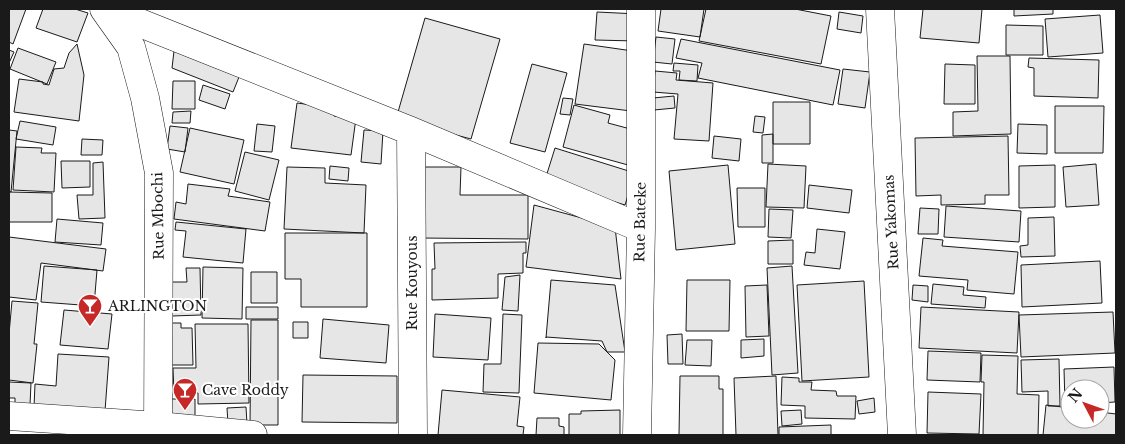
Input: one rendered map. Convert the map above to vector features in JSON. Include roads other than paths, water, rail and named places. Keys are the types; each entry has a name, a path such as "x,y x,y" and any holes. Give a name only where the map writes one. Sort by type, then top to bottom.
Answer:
{"street":[{"path":"104,9 411,131 641,228"},
{"name":"Rue Mbochi","path":"104,9 131,47 145,98 158,173 158,431"},
{"name":"Rue Bateke","path":"637,435 641,228 641,9"},
{"name":"Rue Yakomas","path":"880,9 902,435"},
{"name":"Rue Kouyous","path":"411,131 413,435"},
{"path":"9,416 158,431 253,435"}],"place":[{"name":"ARLINGTON","path":"90,327"},
{"name":"Cave Roddy","path":"185,411"}]}
